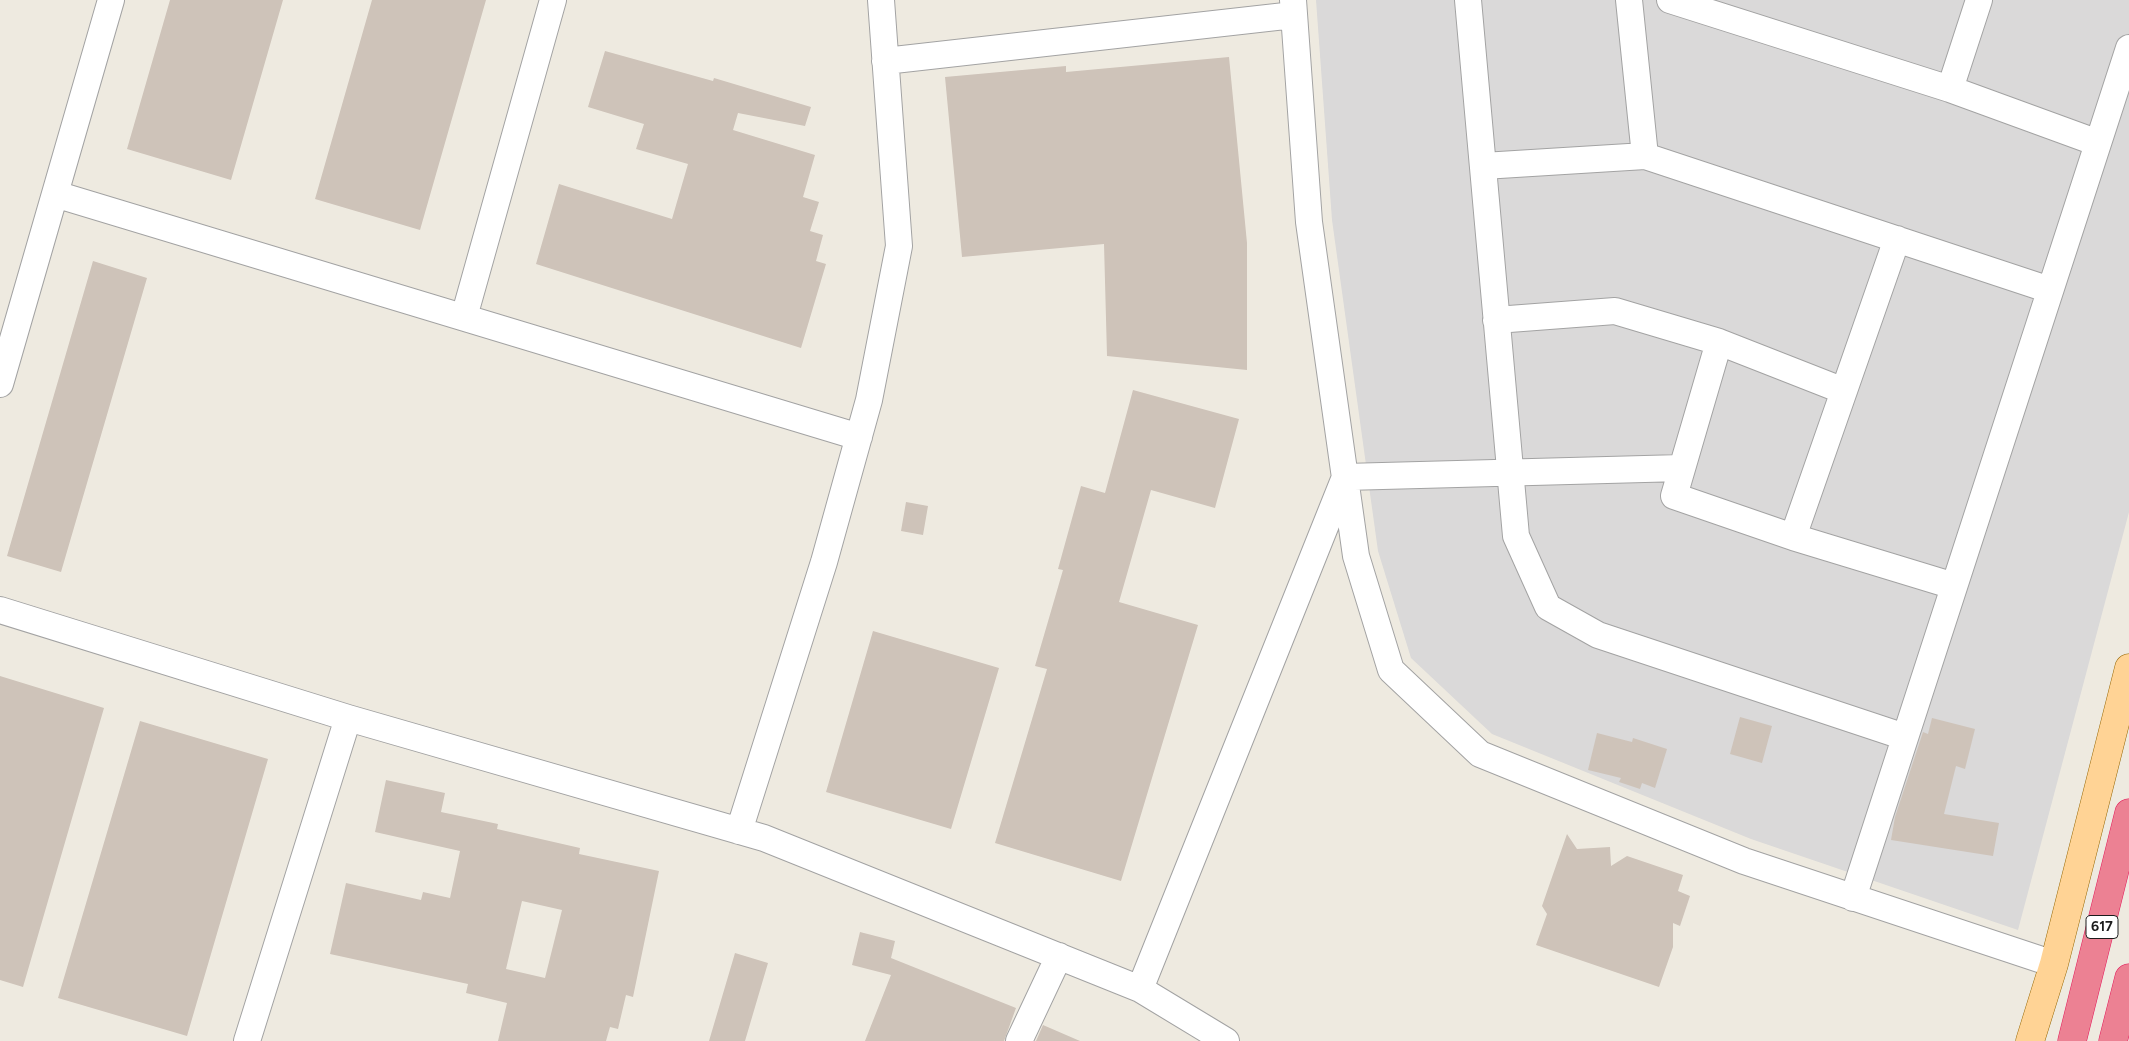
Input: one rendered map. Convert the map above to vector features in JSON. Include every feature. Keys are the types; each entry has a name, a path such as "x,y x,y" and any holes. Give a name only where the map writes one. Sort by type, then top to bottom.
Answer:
{"highway":[{"name":"617","path":"2072,1041 2129,812"},
{"path":"2112,1041 2129,978"}],"main road":[{"path":"2030,1041 2054,964 2129,668"}],"street":[{"path":"0,384 111,0"},
{"path":"464,318 553,0"},
{"path":"740,831 824,562 859,437 869,400 899,246 881,0"},
{"path":"1468,0 1516,536 1548,607 1598,635 1905,737"},
{"path":"1629,0 1645,156"},
{"path":"1670,0 1950,90 2098,143"},
{"path":"1950,90 1978,0"},
{"path":"885,61 1294,8 1310,222 1356,556 1391,670 1480,754 1744,861 2054,964"},
{"path":"1853,898 2129,48"},
{"path":"1483,166 1645,156 2050,290"},
{"path":"55,194 859,437"},
{"path":"1793,537 1897,239"},
{"path":"1496,320 1615,311 1719,342 1844,391"},
{"path":"1719,342 1674,496 1793,537 1954,586"},
{"path":"1345,477 1682,468"},
{"path":"1140,989 1345,477"},
{"path":"0,610 348,718 774,842 1140,989 1226,1041"},
{"path":"247,1041 348,718"},
{"path":"1019,1041 1059,956"}],"shaded area":[{"path":"1316,0 2129,0 2129,512 2018,930 1751,839 1492,734 1411,658 1378,551 1332,220"}],"building":[{"path":"170,0 283,0 231,180 127,149"},
{"path":"372,0 486,0 420,230 315,199"},
{"path":"605,51 713,81 714,78 811,107 805,126 738,113 733,130 815,155 803,197 819,202 810,231 823,235 816,261 826,264 801,348 536,264 559,184 672,219 688,164 636,149 644,124 588,107"},
{"path":"1229,57 1247,243 1247,370 1107,356 1104,244 962,257 945,77 1066,66 1066,72"},
{"path":"93,261 147,278 61,572 7,556"},
{"path":"1133,390 1239,419 1215,508 1151,490 1119,602 1198,625 1121,881 995,843 1047,669 1035,666 1063,570 1058,569 1081,486 1105,493"},
{"path":"906,502 928,506 923,535 901,531"},
{"path":"873,631 999,668 951,829 826,792"},
{"path":"0,676 104,708 23,987 0,980"},
{"path":"1740,717 1772,726 1762,763 1730,754"},
{"path":"1932,718 1975,729 1965,769 1956,766 1944,814 1999,823 1993,856 1891,840 1895,817 1923,732 1928,734"},
{"path":"140,721 268,759 187,1036 58,998"},
{"path":"1597,733 1632,742 1633,738 1667,749 1655,788 1642,783 1640,789 1619,782 1621,778 1588,770"},
{"path":"386,780 445,793 441,812 498,824 497,829 580,848 579,854 659,871 633,997 626,995 618,1029 610,1027 606,1041 498,1041 507,1003 466,993 468,984 330,954 346,883 421,900 423,892 450,898 460,851 375,832","holes":["522,901 562,910 545,978 506,969"]},
{"path":"1567,834 1577,849 1610,847 1611,866 1627,856 1683,875 1678,891 1690,896 1680,926 1673,923 1673,947 1659,987 1536,945 1547,914 1542,906"},
{"path":"860,932 895,941 891,958 1016,1008 1004,1041 865,1041 891,975 852,965"},
{"path":"735,953 768,963 745,1041 709,1041"},
{"path":"1043,1025 1080,1041 1036,1041"}]}
